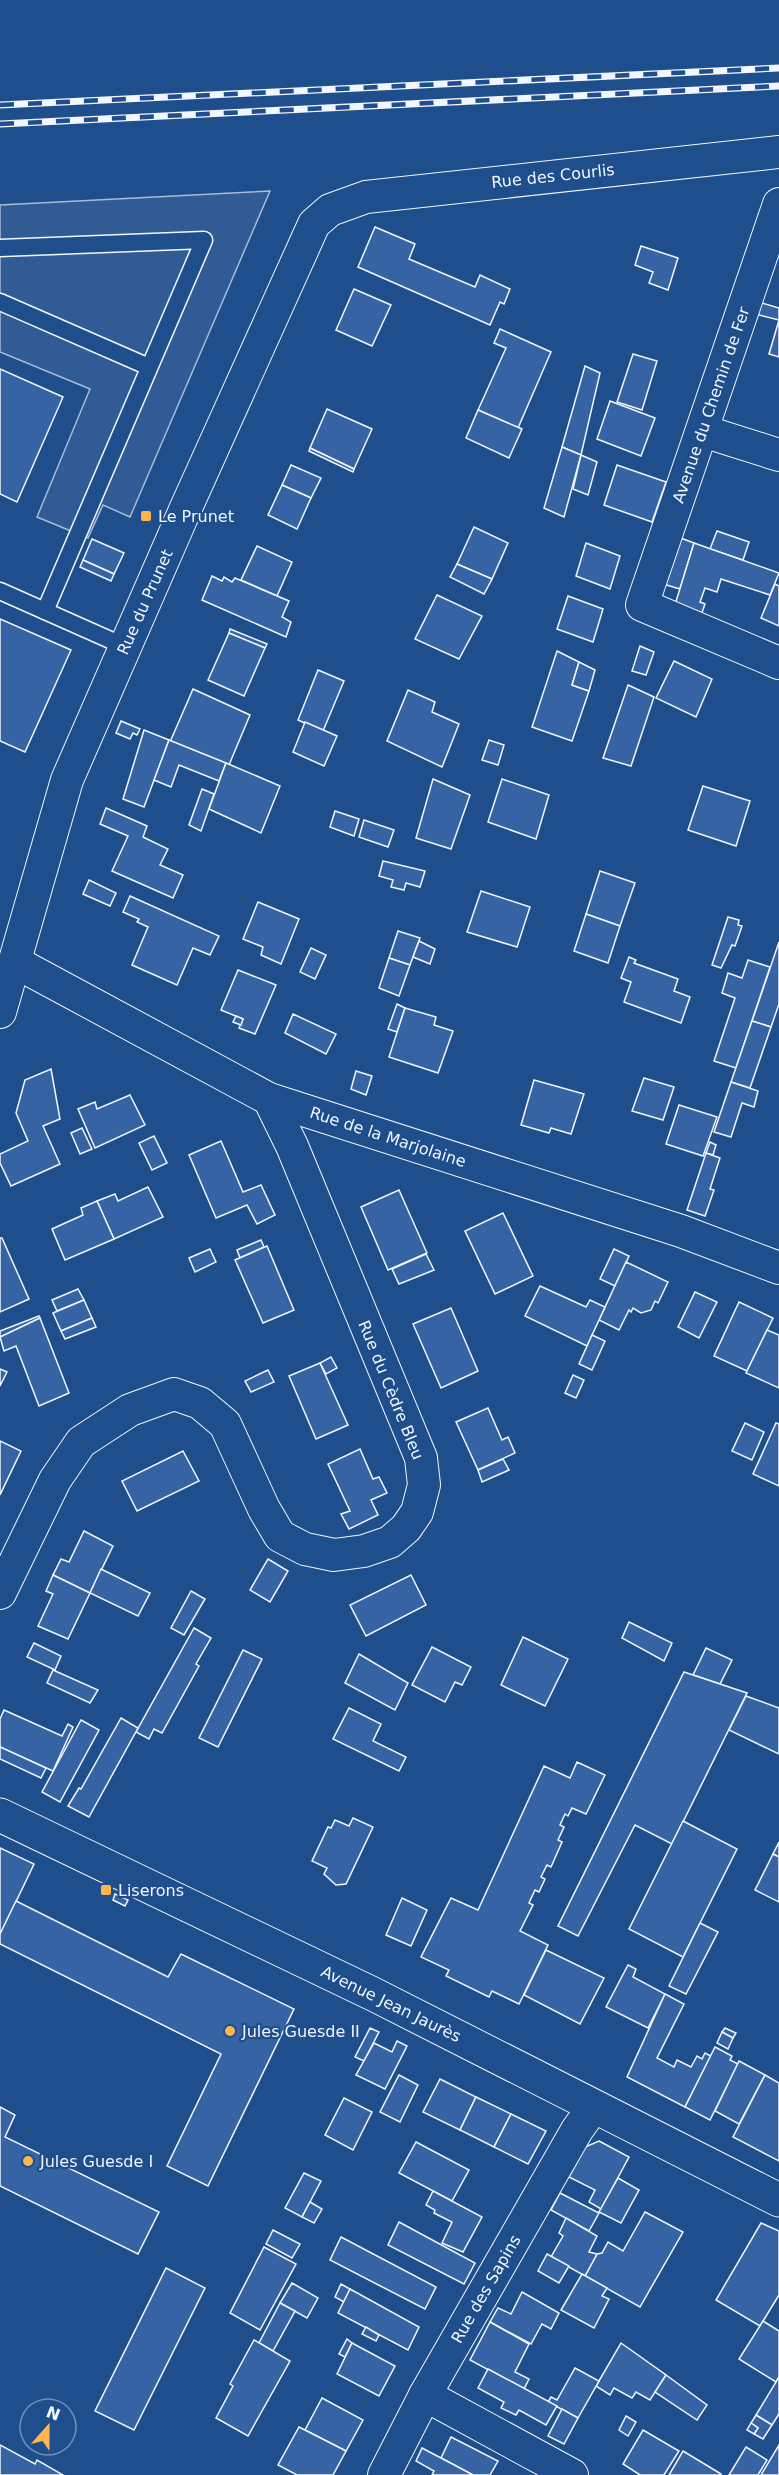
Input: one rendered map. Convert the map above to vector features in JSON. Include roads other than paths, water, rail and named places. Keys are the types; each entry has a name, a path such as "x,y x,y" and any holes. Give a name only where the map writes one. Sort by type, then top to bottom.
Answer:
{"main road":[{"name":"Avenue Jean Jaurès","path":"0,1815 373,1994 779,2199"}],"street":[{"name":"Rue des Courlis","path":"330,210 348,201 366,197 779,152"},
{"name":"Avenue du Chemin de Fer","path":"779,204 642,605 779,663"},
{"name":"Rue du Prunet","path":"0,1012 13,940 67,780 303,247 314,225 330,210"},
{"path":"703,431 779,455"},
{"name":"Rue de la Marjolaine","path":"13,940 268,1099 681,1230 779,1268"},
{"name":"Rue du Cèdre Bleu","path":"0,1593 55,1480 81,1442 130,1410 174,1394 200,1403 225,1424 264,1509 280,1536 305,1549 334,1555 364,1551 390,1542 406,1528 417,1512 424,1485 421,1458 292,1146 268,1099"},
{"name":"Rue des Sapins","path":"384,2475 425,2395 577,2130 594,2106"},
{"path":"425,2395 572,2475"}],"lane":[{"path":"0,248 204,240 45,611"},
{"path":"0,302 149,367"},
{"path":"0,591 126,646"}],"railway":[{"path":"0,105 779,68"},
{"path":"0,124 779,86"}],"place":[{"name":"Le Prunet","path":"146,516"},
{"name":"Liserons","path":"106,1890"},
{"name":"Jules Guesde II","path":"230,2031"},
{"name":"Jules Guesde I","path":"28,2161"}]}
